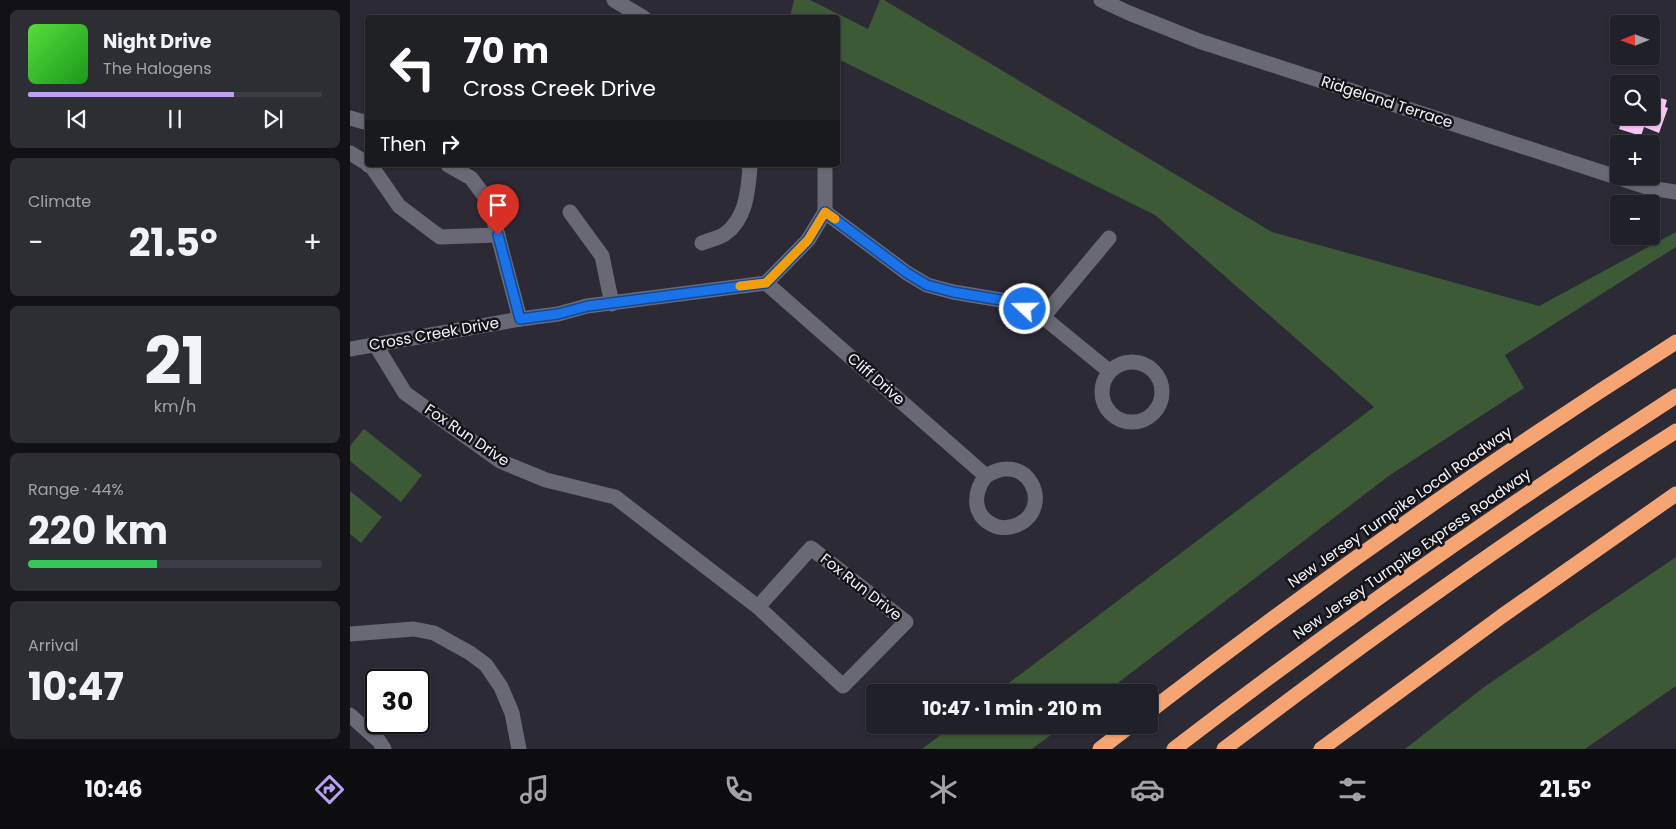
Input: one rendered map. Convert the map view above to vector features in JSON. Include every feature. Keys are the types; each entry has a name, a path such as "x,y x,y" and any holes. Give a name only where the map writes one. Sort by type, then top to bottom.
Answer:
{"highway":[{"name":"New Jersey Turnpike Local Roadway","path":"1158,704 1420,512 1676,342"},
{"name":"New Jersey Turnpike Express Roadway","path":"1174,749 1317,641 1411,574 1528,493 1676,396"},
{"path":"1224,749 1430,598 1578,496 1676,432"},
{"path":"1321,749 1502,616 1676,494"},
{"path":"1100,749 1119,734"}],"street":[{"path":"614,0 639,15"},
{"name":"Ridgeland Terrace","path":"1102,0 1199,41 1650,188 1676,192"},
{"path":"350,118 365,122"},
{"path":"350,154 365,163"},
{"path":"372,167 399,206 440,237 498,235"},
{"path":"452,167 471,178 489,202 520,319"},
{"path":"702,243 725,234 738,220 748,198 749,167"},
{"path":"766,283 808,240 825,212 824,167"},
{"path":"570,212 602,256 612,304"},
{"path":"825,212 907,273 927,285 953,292 1007,301 1043,317 1110,371"},
{"path":"1043,317 1108,238"},
{"name":"Cross Creek Drive","path":"350,349 558,314 588,306 766,283"},
{"name":"Cliff Drive","path":"766,283 986,476"},
{"name":"Fox Run Drive","path":"375,344 405,393 500,461 546,480 615,497 758,607 843,686 906,622 811,548 758,607"},
{"path":"1137,362 1146,365 1154,371 1162,389 1162,399 1152,415 1143,421 1133,423 1113,417 1106,409 1102,400 1104,380 1110,371 1117,365 1137,362"},
{"path":"350,634 414,629 434,633 470,653 486,665 501,687 512,713 519,749"},
{"path":"350,715 379,741 384,749"}],"green space":[{"path":"794,0 810,0 840,15 790,15"},
{"path":"880,0 884,0 1272,232 1539,306 1652,245 1660,245 1660,241 1676,232 1676,247 1505,355 1524,388 1390,475 1116,684 1008,684 1374,407 1155,215 840,60 840,15 868,29"},
{"path":"364,429 422,475 401,502 350,461 350,446"},
{"path":"350,491 382,517 361,543 350,534"},
{"path":"1676,557 1676,686 1585,749 1405,749 1484,687"},
{"path":"942,734 1052,734 1032,749 922,749"}],"building":[{"path":"1660,98 1667,100 1665,107 1668,108 1659,133 1644,127 1641,135 1619,129 1620,125 1660,125"}],"slow traffic":[{"path":"740,286 766,283 808,240 825,212 835,219"}],"route":[{"path":"498,235 520,319 558,314 588,306 766,283 808,240 825,212 907,273 927,285 953,292 1007,301 1025,309"}]}
